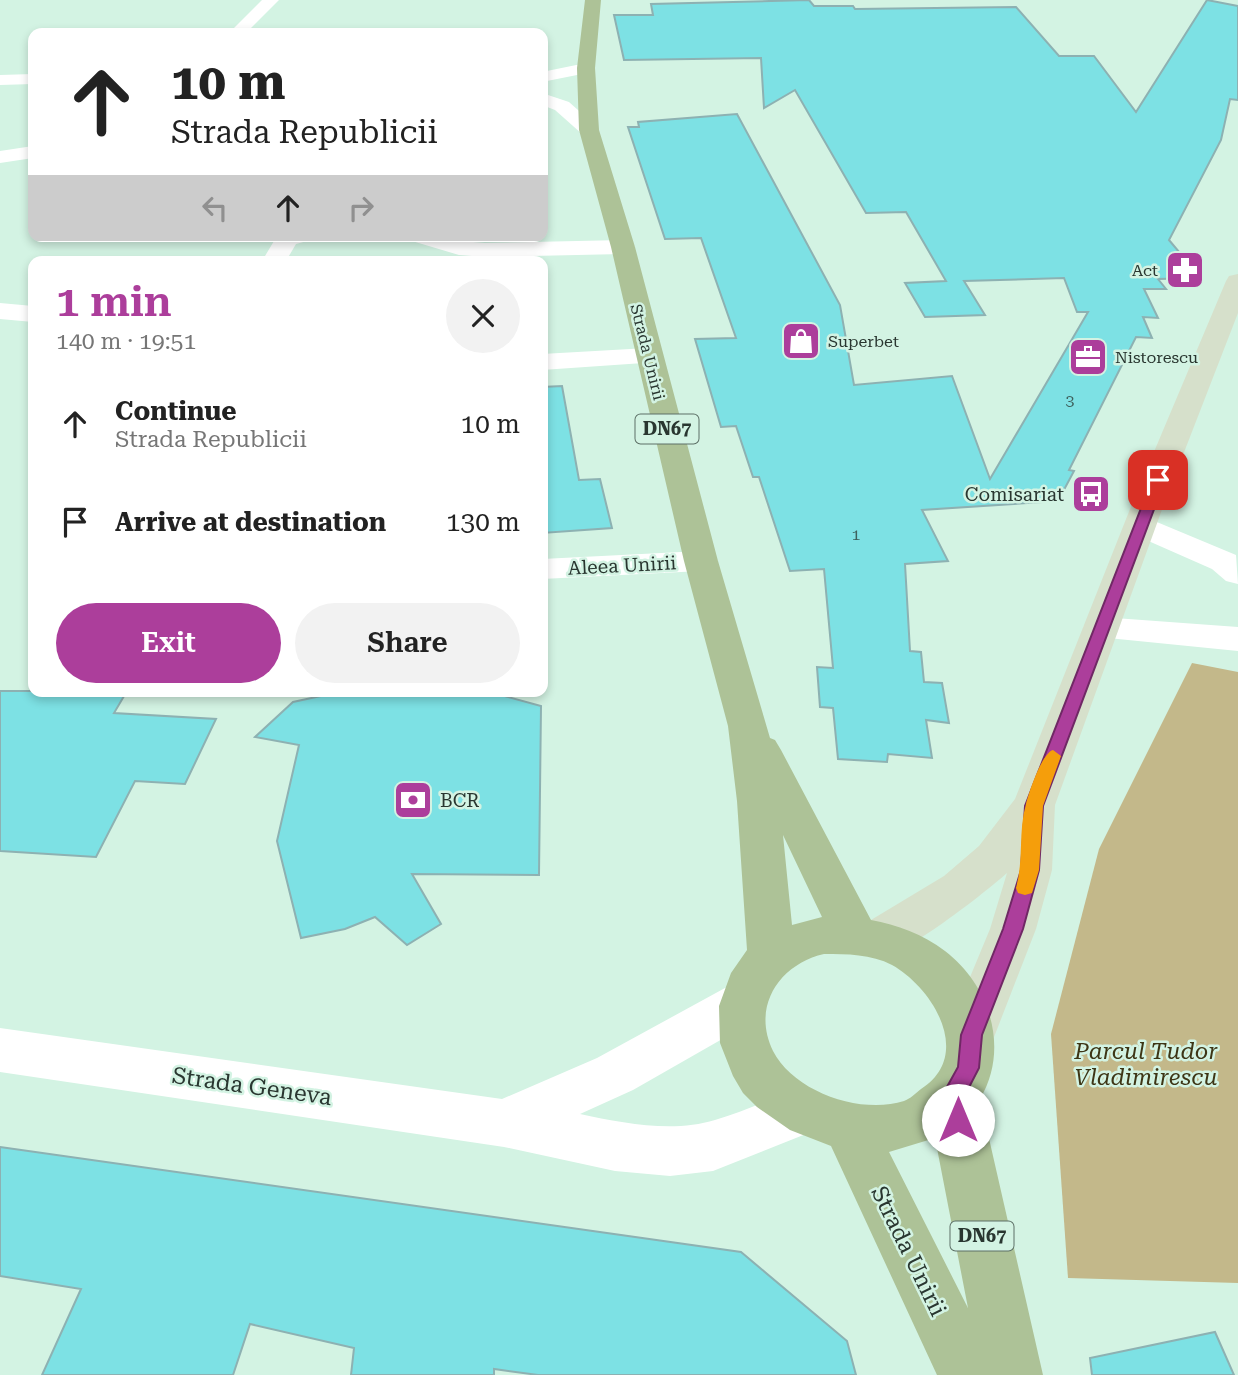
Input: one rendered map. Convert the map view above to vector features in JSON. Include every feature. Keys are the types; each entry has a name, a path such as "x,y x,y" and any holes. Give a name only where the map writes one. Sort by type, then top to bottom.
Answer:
{"main road":[{"name":"DN67","path":"586,63 593,0"},
{"name":"Strada Unirii","path":"586,63 589,130 623,247 701,561 748,726 758,801 771,955"},
{"path":"867,937 922,915 960,888 995,858 1034,806 1140,525 1238,281"},
{"name":"Strada Unirii","path":"748,726 867,937"},
{"path":"825,1119 889,1128 926,1117 953,1096 968,1068 971,1035 1013,929 1030,870 1034,806"},
{"path":"741,1003 753,977 771,955 796,942 824,935 867,937 912,953 941,976 961,1004 971,1035"},
{"name":"Strada Unirii","path":"741,1003 741,1033 753,1063 773,1090 825,1119 969,1375"},
{"name":"DN67","path":"953,1096 1012,1375"}],"street":[{"path":"242,28 271,0"},
{"path":"548,75 586,63"},
{"path":"0,80 28,79"},
{"path":"548,86 586,91"},
{"path":"548,92 586,91"},
{"path":"548,100 562,106 589,130"},
{"path":"0,157 28,153"},
{"path":"439,242 458,248 485,250 623,247"},
{"path":"0,311 28,314"},
{"path":"548,362 648,356"},
{"path":"1140,525 1224,562 1238,575"},
{"name":"Aleea Unirii","path":"548,569 701,561"},
{"path":"1101,628 1238,639"},
{"path":"504,1123 615,1074 741,1003"},
{"name":"Strada Geneva","path":"0,1050 504,1123 615,1146 670,1151 713,1146 825,1119"}],"green space":[{"name":"Parcul Tudor Vladimirescu","path":"1192,663 1238,672 1238,1283 1068,1278 1051,1034 1099,849"}],"building":[{"path":"809,0 814,6 853,6 855,9 1016,7 1059,56 1094,56 1136,112 1207,0 1238,6 1238,100 1230,99 1221,140 1169,240 1201,278 1158,279 1166,289 1144,289 1158,318 1143,317 1152,338 1136,337 1069,470 1074,471 1058,501 922,510 948,561 905,564 910,651 921,652 924,682 942,683 949,723 926,720 932,758 888,754 887,762 838,759 833,708 820,707 817,667 833,668 824,569 790,571 759,477 753,477 736,426 721,427 695,339 736,338 701,238 665,239 628,127 639,127 638,122 737,114 840,305 854,385 952,376 990,479 1088,312 1077,312 1064,278 964,281 985,315 925,317 905,283 946,281 906,212 866,213 795,90 764,108 761,58 624,60 614,15 653,15 651,4"},
{"path":"562,386 579,480 600,479 612,528 548,533 548,387"},
{"path":"0,691 28,691 28,697 123,697 114,713 216,719 185,784 135,781 96,857 0,851"},
{"name":"BCR","path":"316,697 508,697 541,706 539,875 412,874 441,924 407,945 375,917 345,929 301,938 277,841 299,745 255,737 293,702"},
{"path":"0,1147 741,1252 847,1341 856,1375 538,1375 494,1369 494,1375 351,1375 354,1348 250,1324 233,1375 42,1375 81,1289 0,1276"},
{"path":"1215,1332 1234,1375 1092,1375 1090,1358"}],"slow traffic":[{"path":"1025,888 1030,870 1034,806 1053,756"}],"place":[{"name":"Act","path":"1185,270"},
{"name":"Superbet","path":"801,341"},
{"name":"Nistorescu","path":"1088,357"},
{"name":"Comisariat","path":"1091,494"},
{"name":"BCR","path":"413,800"}],"route":[{"path":"958,1120 953,1096 968,1068 971,1035 1013,929 1030,870 1034,806 1158,480"}]}
